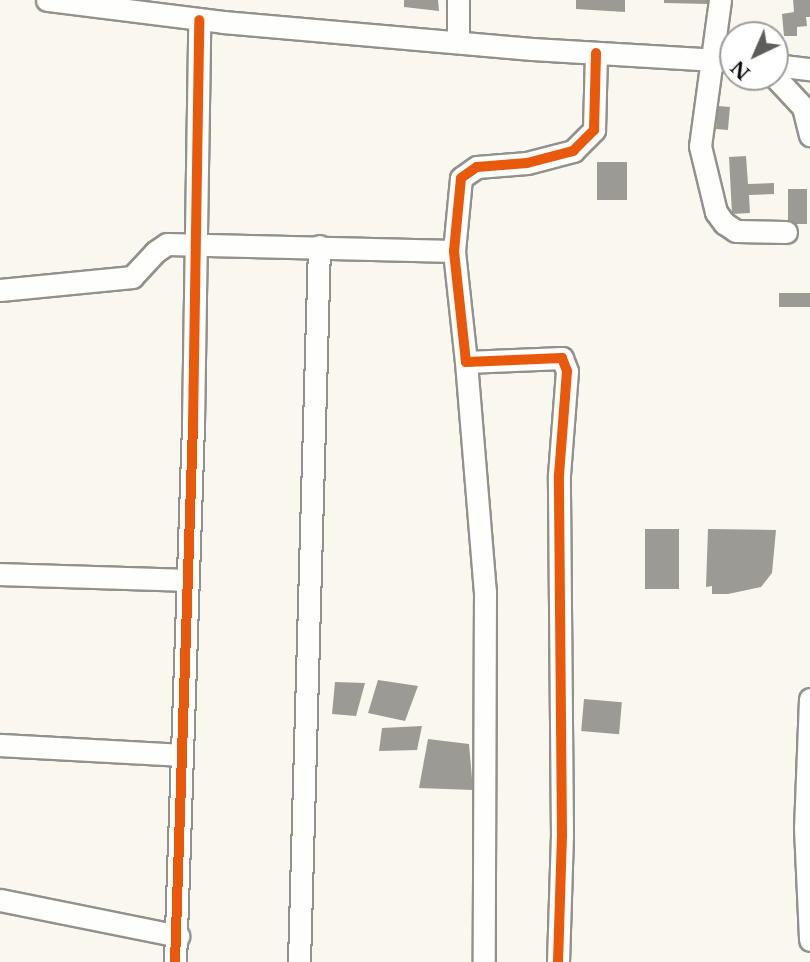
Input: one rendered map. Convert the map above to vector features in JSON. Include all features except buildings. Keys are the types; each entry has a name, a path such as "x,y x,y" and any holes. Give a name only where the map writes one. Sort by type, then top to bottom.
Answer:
{"street":[{"path":"47,0 199,20 596,53 719,59"},
{"path":"458,0 458,42"},
{"path":"720,0 721,21"},
{"path":"175,962 178,936 197,243 199,20"},
{"path":"484,962 485,591 454,251 461,178 477,167 527,163 573,151 594,130 596,53"},
{"path":"789,67 810,69"},
{"path":"719,74 699,146 716,212 724,223 736,231 786,232"},
{"path":"788,91 803,107 810,135"},
{"path":"0,290 132,277 155,252 167,244 454,251"},
{"path":"299,962 319,246"},
{"path":"466,362 562,358 567,371 559,475 562,836 558,962"},
{"path":"0,574 188,580"},
{"path":"810,699 805,828 810,940"},
{"path":"0,745 182,755"},
{"path":"0,900 178,936"}],"cycle path":[{"path":"175,962 193,424 199,20"},
{"path":"558,962 562,836 559,475 567,371 562,358 466,362 454,251 461,178 477,167 527,163 573,151 594,130 596,53"}]}
